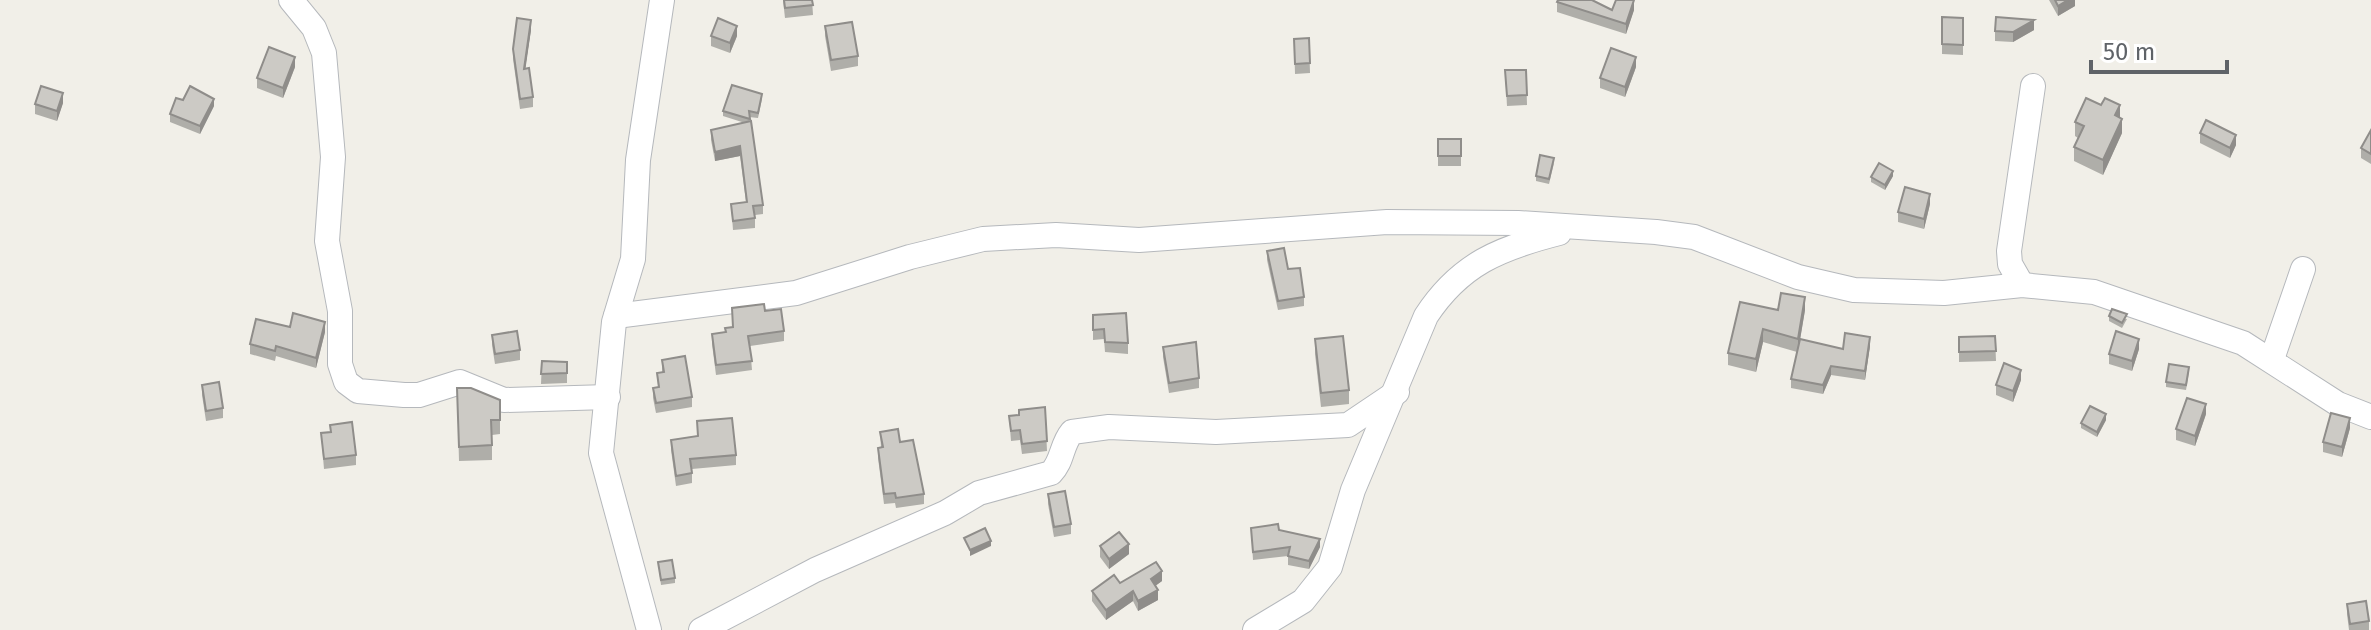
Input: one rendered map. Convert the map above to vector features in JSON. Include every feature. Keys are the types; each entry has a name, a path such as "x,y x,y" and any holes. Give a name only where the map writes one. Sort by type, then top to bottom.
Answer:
{"street":[{"path":"291,0 314,28 324,53 333,157 327,241 340,311 340,364 346,382 358,391 375,395 419,395 460,382 504,400 608,397"},
{"path":"649,630 602,467 616,316 633,259 638,160 662,0"},
{"path":"2022,285 2010,264 2009,251 2033,86"},
{"path":"616,316 796,293 910,257 996,238 1056,235 1139,240 1387,222 1577,228 1694,237 1798,277 1854,290 1944,293 2022,285 2094,292 2217,332 2272,359 2338,404 2371,417"},
{"path":"1255,630 1303,601 1330,567 1353,490 1397,392 1426,316 1443,291 1462,271 1542,237 1577,228"},
{"path":"2272,359 2303,269"},
{"path":"701,630 815,570 921,524 979,493 1051,473 1059,465 1066,439 1072,432 1109,427 1216,432 1348,425 1397,392"}],"building":[{"path":"784,0 812,0 813,5 785,8"},
{"path":"1558,0 1592,0 1612,10 1616,0 1634,0 1626,24"},
{"path":"1942,17 1963,18 1963,45 1942,44"},
{"path":"1996,17 2034,20 2013,32 1995,31"},
{"path":"517,18 531,20 524,69 529,68 533,97 520,99 513,49"},
{"path":"718,18 737,26 730,43 711,36"},
{"path":"852,22 858,56 831,60 825,26"},
{"path":"1309,38 1310,63 1295,64 1294,39"},
{"path":"269,47 295,57 283,88 257,78"},
{"path":"1611,48 1636,57 1625,87 1600,78"},
{"path":"1505,70 1526,70 1527,95 1507,96"},
{"path":"732,85 762,94 758,113 749,111 750,119 723,111"},
{"path":"41,86 63,93 57,111 35,104"},
{"path":"190,86 214,99 200,126 170,114 176,98 183,100"},
{"path":"2086,98 2101,105 2105,98 2120,105 2115,115 2122,119 2103,160 2074,147 2084,126 2075,122"},
{"path":"2206,120 2236,135 2230,148 2200,133"},
{"path":"751,121 763,205 753,206 755,218 733,221 731,204 747,202 740,146 715,152 711,130"},
{"path":"2371,130 2371,154 2361,148"},
{"path":"1438,139 1461,139 1461,156 1438,156"},
{"path":"1540,155 1554,158 1549,179 1536,176"},
{"path":"1879,163 1893,171 1885,185 1871,177"},
{"path":"1905,187 1930,194 1924,219 1898,212"},
{"path":"1284,248 1288,269 1300,268 1304,297 1278,301 1267,251"},
{"path":"1781,293 1805,297 1798,339 1763,329 1756,359 1728,353 1740,302 1778,310"},
{"path":"764,304 765,311 781,309 784,331 748,336 752,361 716,365 712,334 726,332 725,328 733,327 732,308"},
{"path":"2112,309 2127,314 2122,323 2109,316"},
{"path":"293,313 325,322 316,358 276,346 275,351 250,344 256,319 290,327"},
{"path":"1126,313 1128,343 1105,342 1104,329 1093,330 1093,315"},
{"path":"517,331 520,350 495,354 492,335"},
{"path":"2116,331 2139,339 2132,361 2109,354"},
{"path":"1845,333 1870,337 1865,371 1831,366 1823,385 1791,379 1800,339 1843,349"},
{"path":"1343,336 1349,390 1321,393 1315,339"},
{"path":"1995,336 1996,351 1959,352 1959,337"},
{"path":"1196,342 1199,378 1169,383 1163,347"},
{"path":"685,356 692,397 656,403 653,388 659,387 657,373 664,372 662,360"},
{"path":"542,361 567,362 567,373 541,374"},
{"path":"2004,363 2021,370 2013,391 1996,385"},
{"path":"2169,364 2189,367 2186,385 2166,382"},
{"path":"219,382 223,408 206,411 202,385"},
{"path":"457,388 471,388 500,400 500,420 491,420 492,445 459,447"},
{"path":"2187,398 2206,404 2195,436 2176,429"},
{"path":"2090,406 2106,414 2097,432 2081,423"},
{"path":"1045,407 1047,441 1022,444 1020,430 1011,431 1009,416 1019,415 1019,410"},
{"path":"2331,413 2350,418 2342,447 2323,442"},
{"path":"732,418 736,455 690,459 692,473 676,476 671,440 698,436 697,421"},
{"path":"352,422 356,455 324,459 321,433 331,432 330,425"},
{"path":"898,429 900,442 913,440 924,494 896,498 895,493 884,494 878,448 883,447 880,432"},
{"path":"1065,491 1071,524 1054,527 1048,494"},
{"path":"1278,524 1279,530 1320,539 1309,561 1288,556 1290,547 1253,552 1251,528"},
{"path":"985,528 991,541 970,550 964,538"},
{"path":"1119,532 1129,544 1109,559 1100,546"},
{"path":"672,560 675,578 661,580 658,562"},
{"path":"1156,562 1162,571 1151,579 1158,590 1138,601 1133,591 1106,610 1092,591 1114,575 1120,583"},
{"path":"2366,601 2369,621 2350,624 2347,604"}]}
